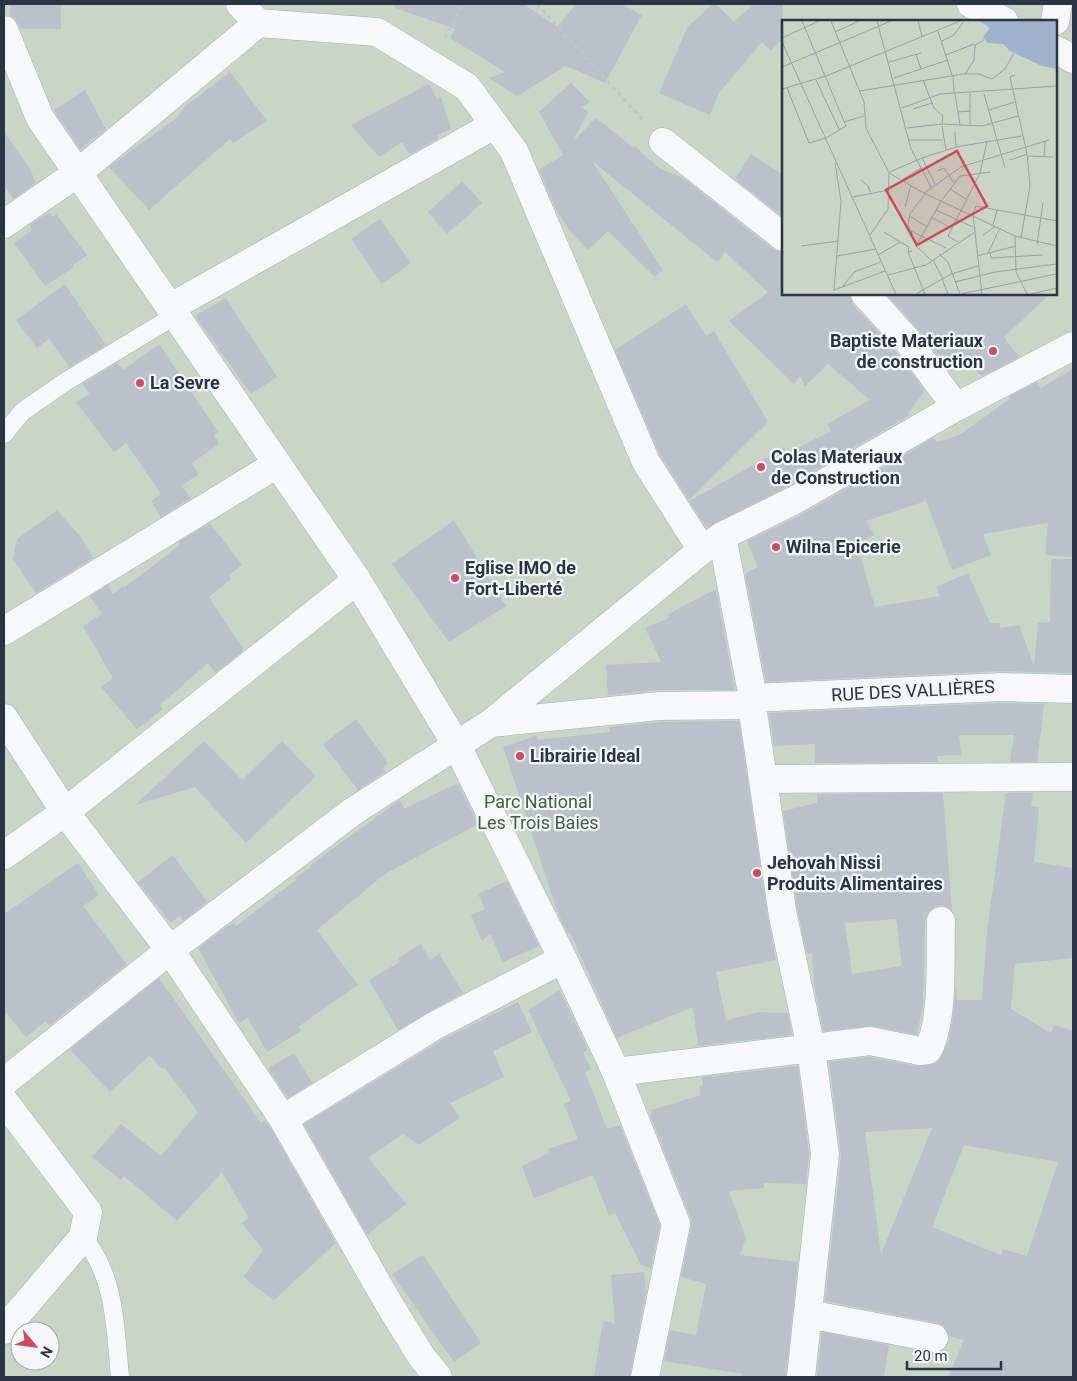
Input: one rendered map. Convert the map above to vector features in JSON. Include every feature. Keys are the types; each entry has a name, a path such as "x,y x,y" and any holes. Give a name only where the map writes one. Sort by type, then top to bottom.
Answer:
{"street":[{"path":"240,4 258,23 378,32 467,87 514,151 646,462 712,543 752,701 783,916 811,1048 825,1154 801,1377"},
{"path":"971,4 1002,20"},
{"path":"1055,20 1058,4"},
{"path":"4,224 79,172 258,23"},
{"path":"4,30 40,118 79,172 357,580 457,746 616,1072 676,1224 644,1377"},
{"path":"1057,51 1073,59"},
{"path":"174,311 494,125"},
{"path":"663,142 782,236"},
{"path":"866,295 906,339 956,407"},
{"path":"4,1082 170,950 352,812 490,723 712,543 795,500 956,407 1073,346"},
{"path":"4,631 277,464"},
{"path":"4,855 65,812 357,580"},
{"name":"RUE DES VALLIÈRES","path":"490,723 659,706 1002,687 1073,689"},
{"path":"4,718 65,812 170,950 283,1120 398,1319 421,1356 438,1377"},
{"path":"764,779 1073,777"},
{"path":"616,1072 870,1041 920,1051 928,1050 934,1040 938,1020 941,922"},
{"path":"283,1120 434,1026 562,959"},
{"path":"4,1101 88,1212 83,1237 4,1330"},
{"path":"808,1314 934,1338"}],"lane":[{"path":"4,434 22,412 174,311"},
{"path":"83,1237 104,1269 112,1294 120,1377"}],"path":[{"path":"431,65 464,4"},
{"path":"537,4 663,142"}],"green space":[{"name":"Parc National Les Trois Baies","path":"4,4 1073,4 1073,1377 4,1377"}],"building":[{"path":"10,4 61,4 61,29 21,29 14,18 10,16"},
{"path":"395,4 524,4 557,27 576,4 622,4 642,15 605,83 566,66 517,96 489,78 505,72 450,38 455,29 395,8"},
{"path":"712,4 716,4 734,22 754,4 783,4 782,39 771,51 762,42 719,93 710,115 659,93 687,28"},
{"path":"230,72 267,121 233,143 230,139 149,210 109,167 175,119 187,105"},
{"path":"571,83 590,102 582,107 588,112 573,141 596,118 634,148 635,146 659,168 683,178 773,249 782,252 782,295 850,295 853,305 894,349 925,391 908,413 910,415 788,486 708,527 704,524 689,501 784,448 787,453 831,431 827,424 870,400 828,364 805,386 800,376 794,384 729,321 768,292 725,252 717,262 592,161 663,270 655,277 608,231 588,250 569,230 557,211 539,170 563,155 539,112"},
{"path":"429,84 437,99 441,97 451,129 437,135 439,138 409,155 402,142 379,157 351,125"},
{"path":"85,90 106,129 80,149 54,110"},
{"path":"4,132 30,169 36,183 13,199 4,185"},
{"path":"751,154 782,174 782,216 735,179"},
{"path":"462,181 482,203 447,234 428,212"},
{"path":"49,212 52,217 56,214 87,255 73,265 74,267 45,286 14,243 32,230 30,225"},
{"path":"380,219 411,263 382,284 351,239"},
{"path":"65,284 106,345 70,367 49,339 37,348 16,320"},
{"path":"887,295 1049,295 1004,337 1019,357 982,376 955,353 945,366 918,329"},
{"path":"226,298 277,377 251,394 195,316"},
{"path":"686,304 706,336 714,331 768,422 689,500 660,455 615,350"},
{"path":"159,344 218,432 214,435 219,444 192,463 199,474 181,486 191,498 161,517 151,501 161,494 126,443 114,452 76,402 90,394 82,384 117,363 123,370"},
{"path":"1073,369 1073,557 1045,555 1048,523 983,534 991,555 952,570 926,501 866,521 874,535 857,544 875,607 940,596 936,587 968,573 990,623 1000,623 1000,628 1019,625 1034,666 1038,623 1050,622 1051,559 1073,559 1073,673 1002,671 766,682 745,574 758,567 747,541 803,514 933,438 937,442 959,435 1010,399 1008,397 1037,382 1041,388"},
{"path":"57,510 80,536 93,558 36,593 13,559 17,539"},
{"path":"454,520 506,606 449,642 392,564"},
{"path":"210,523 242,565 229,575 231,579 209,597 244,650 215,673 208,663 160,705 163,709 137,729 101,687 113,678 83,626 102,614 90,597 108,585 113,594 123,586 124,588 180,545 179,542"},
{"path":"716,589 735,690 659,690 608,695 606,665 661,662 645,628 669,618 668,614"},
{"path":"1003,703 1044,704 1037,762 1010,762 1014,735 959,735 961,755 937,756 938,762 815,763 815,744 774,746 769,713"},
{"path":"356,719 388,763 383,767 385,772 358,790 323,744"},
{"path":"739,721 776,960 716,972 726,1020 758,1012 788,1013 792,1035 698,1046 693,1007 617,1038 570,932 567,933 558,913 503,747 536,736 538,740 610,732 609,727 660,722"},
{"path":"204,741 242,780 282,741 316,776 246,843 195,787 135,805"},
{"path":"458,783 478,824 385,874 317,930 358,985 299,1026 301,1031 267,1052 248,1018 239,1023 198,948 225,928 234,923 236,926 296,880 295,878 311,867 310,865 400,800 404,809"},
{"path":"943,793 952,910 942,905 934,907 928,913 925,920 923,1004 917,1035 873,1026 823,1031 815,990 812,953 807,954 798,913 783,811 817,803 817,794","holes":["896,919 902,966 852,974 845,923"]},
{"path":"1006,793 1033,793 1031,806 1039,807 1034,862 1073,868 1073,958 1015,964 1011,1009 1051,1033 1054,1025 1073,1031 1073,1377 948,1377 964,1340 949,1336 944,1326 825,1301 841,1155 829,1062 869,1057 917,1066 938,1062 948,1043 956,984 957,1000 982,1000 987,931","holes":["932,1128 881,1254 865,1132","964,1145 1058,1162 1027,1256 1003,1249 1001,1255 932,1227"]},
{"path":"173,855 207,902 183,921 180,915 171,923 138,882"},
{"path":"78,863 99,895 83,906 127,964 49,1026 46,1021 26,1037 4,1010 4,914"},
{"path":"507,881 539,946 503,962 490,934 482,941 471,915 485,909 478,894"},
{"path":"421,944 430,960 439,954 463,993 398,1030 369,980 400,962 398,958"},
{"path":"159,978 261,1123 265,1121 270,1127 336,1243 274,1300 243,1277 263,1250 242,1223 249,1218 222,1172 177,1221 124,1176 121,1180 92,1157 121,1124 161,1156 198,1112 164,1067 162,1069 149,1056 110,1092 70,1049"},
{"path":"560,990 588,1050 583,1052 591,1069 585,1072 607,1129 620,1125 660,1225 651,1268 641,1265 615,1213 609,1215 593,1175 534,1198 522,1166 549,1153 548,1149 578,1139 564,1104 571,1101 528,1010"},
{"path":"518,1002 532,1032 493,1051 504,1077 450,1103 460,1118 419,1145 403,1134 368,1158 406,1204 367,1235 304,1124 442,1040"},
{"path":"294,1053 312,1083 288,1098 268,1068"},
{"path":"798,1066 809,1154 806,1184 764,1183 764,1188 729,1191 746,1238 740,1255 798,1262 786,1377 742,1377 743,1374 664,1361 670,1330 696,1335 706,1284 681,1277 691,1219 650,1115 652,1114 651,1110 701,1095 699,1086 703,1085 702,1077"},
{"path":"423,1255 481,1343 454,1362 392,1274"},
{"path":"644,1272 646,1293 630,1377 594,1377 603,1321 615,1323 611,1275"},
{"path":"822,1332 889,1345 884,1377 817,1377"}],"place":[{"name":"Baptiste Materiaux de construction","path":"993,351"},
{"name":"La Sevre","path":"140,383"},
{"name":"Colas Materiaux de Construction","path":"761,467"},
{"name":"Wilna Epicerie","path":"776,547"},
{"name":"Eglise IMO de Fort-Liberté","path":"455,578"},
{"name":"Librairie Ideal","path":"520,756"},
{"name":"Jehovah Nissi Produits Alimentaires","path":"757,873"}]}
